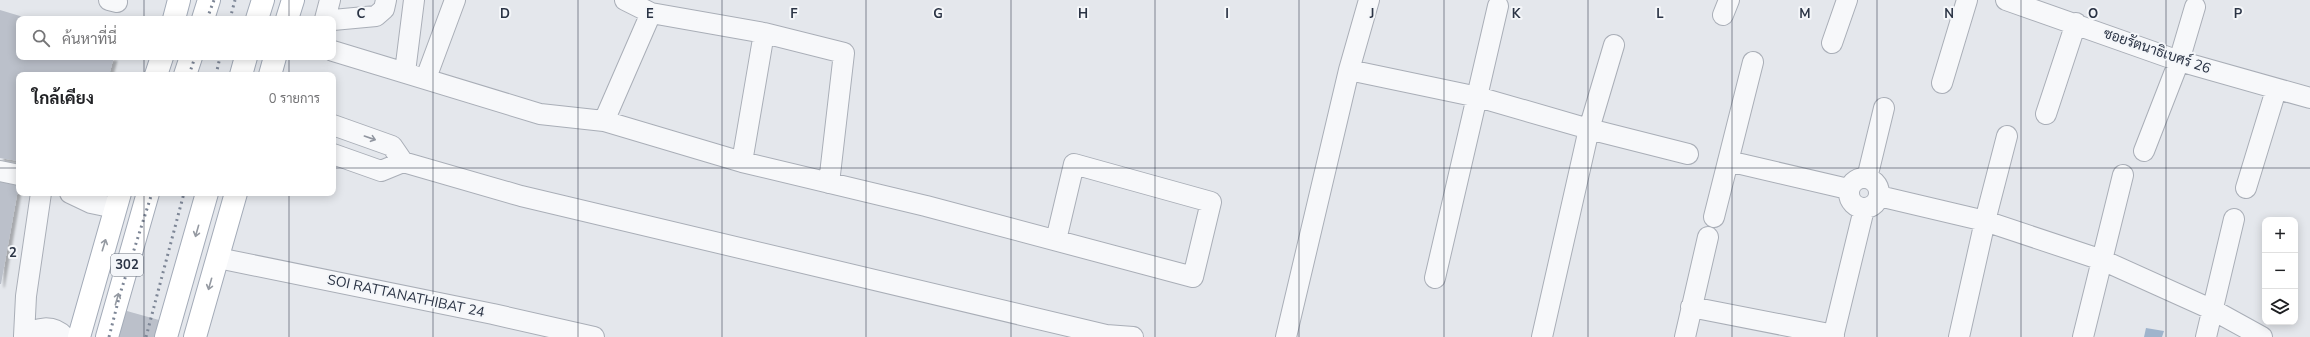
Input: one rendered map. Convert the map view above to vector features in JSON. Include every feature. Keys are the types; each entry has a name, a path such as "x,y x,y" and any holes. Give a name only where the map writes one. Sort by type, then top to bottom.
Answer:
{"main road":[{"path":"175,16 180,0"},
{"path":"204,16 209,0"},
{"path":"258,16 263,0"},
{"path":"288,16 293,0"},
{"path":"157,72 161,60"},
{"path":"186,72 190,60"},
{"path":"242,72 245,60"},
{"path":"271,72 275,60"},
{"name":"302","path":"107,337 147,196"},
{"path":"166,337 206,196"},
{"path":"195,337 235,196"},
{"name":"302","path":"79,337 118,200"}],"street":[{"path":"326,16 330,0"},
{"path":"359,19 365,0"},
{"path":"336,20 359,19 381,13 386,0"},
{"path":"405,72 414,0"},
{"path":"426,78 455,0"},
{"path":"625,0 651,13 764,33 844,54 829,183"},
{"path":"1286,337 1349,70 1369,0"},
{"path":"1832,43 1847,0"},
{"path":"1942,83 1967,0"},
{"name":"ซอยรัตนาธิเบศร์ 26","path":"2006,0 2076,23 2179,61 2276,90 2310,98"},
{"path":"1435,278 1498,6"},
{"path":"2144,151 2179,61 2195,7"},
{"path":"604,121 651,13"},
{"path":"2046,114 2076,23"},
{"path":"742,162 764,33"},
{"path":"1542,337 1589,129 1614,45"},
{"path":"336,52 426,78 540,114 604,121 742,162 1056,240 1193,277 1211,202 1074,164 1056,240"},
{"path":"1714,217 1753,62"},
{"path":"1349,70 1478,97 1589,129 1688,154"},
{"path":"2246,188 2276,90"},
{"path":"1867,178 1884,108"},
{"path":"336,126 392,146 403,162"},
{"path":"1959,337 1985,221 2007,136"},
{"path":"336,155 381,171 403,162 521,196 1106,335 1133,337"},
{"path":"1728,161 1848,189"},
{"path":"0,171 16,174"},
{"path":"2084,337 2123,175"},
{"path":"1691,307 1834,336 1871,202 1876,184 1867,178 1855,180 1848,189 1851,203 1871,202 1985,221 2102,260 2213,310 2262,337"},
{"path":"24,337 26,296 41,196"},
{"path":"77,196 92,203 118,200"},
{"path":"2206,337 2234,219"},
{"path":"1685,337 1708,237"},
{"name":"SOI RATTANATHIBAT 24","path":"218,258 493,314 594,337"},
{"path":"24,337 36,328 47,328 61,333 65,337"}],"water":[{"path":"2146,328 2164,331 2162,337 2144,337"}],"building":[{"path":"0,10 20,16 16,16 16,60 113,60 110,72 16,72 16,161 0,158"},
{"path":"0,179 16,183 17,196 0,284"},
{"path":"109,306 159,320 155,337 101,337"}],"railway":[{"path":"208,16 214,0"},
{"path":"231,16 235,0"},
{"path":"190,72 194,60"},
{"path":"217,72 219,60"},
{"path":"109,337 120,294 151,196"},
{"path":"146,337 183,196"}]}
